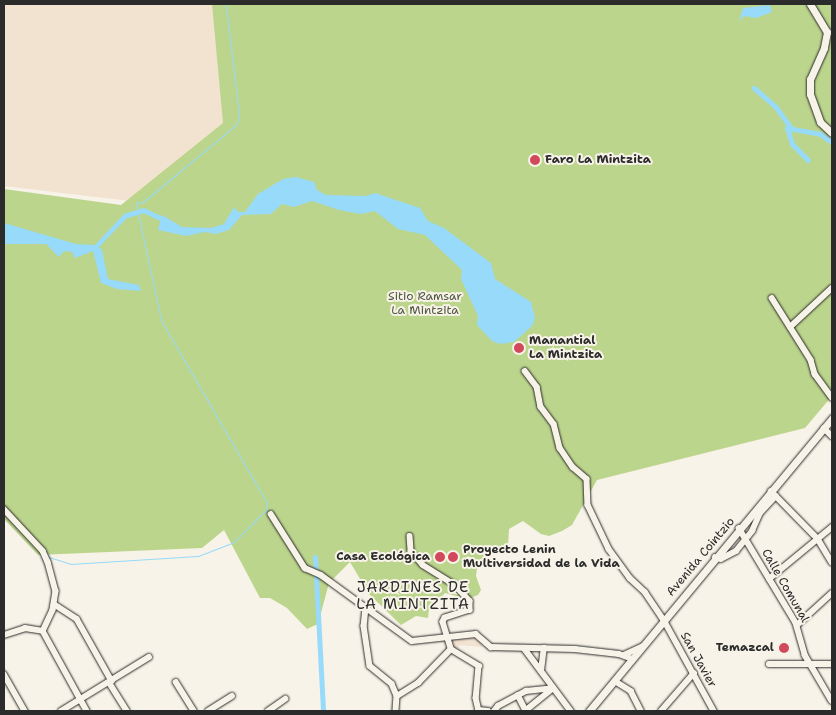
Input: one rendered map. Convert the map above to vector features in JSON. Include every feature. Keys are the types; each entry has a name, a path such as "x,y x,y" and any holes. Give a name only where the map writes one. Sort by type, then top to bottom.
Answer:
{"main road":[{"path":"810,4 827,32 824,48 810,79 810,94 820,122 832,133"},
{"name":"Avenida Cointzio","path":"589,711 615,682 739,528 774,494 832,418"}],"street":[{"path":"790,327 832,288"},
{"path":"772,298 832,397"},
{"name":"San Javier","path":"525,371 536,387 540,407 554,424 560,448 573,467 588,479 588,505 609,549 630,578 645,592 664,620 714,711"},
{"path":"824,428 832,436"},
{"path":"715,557 729,556 747,538 760,513 774,494 818,539 832,562"},
{"path":"4,509 44,554 56,591 54,604 43,631"},
{"path":"271,514 305,568 412,641 476,634 491,647 544,648 624,655 633,660"},
{"path":"769,579 832,527"},
{"name":"Calle Comunal","path":"739,528 747,538 797,625 810,662 832,700"},
{"path":"410,536 411,551 423,565 454,584 471,605 466,613 445,618 443,622 451,649 479,666 476,698 479,711 488,711"},
{"path":"797,625 832,593"},
{"path":"54,604 77,619 128,711"},
{"path":"366,608 364,626 370,666 389,680 397,696 396,711"},
{"path":"4,635 25,628 43,631"},
{"path":"43,631 87,711"},
{"path":"624,655 644,645"},
{"path":"524,648 571,711"},
{"path":"541,671 544,648"},
{"path":"397,696 418,683 451,649"},
{"path":"61,711 149,657"},
{"path":"769,664 810,662 832,664"},
{"path":"661,711 694,673"},
{"path":"4,674 25,711"},
{"path":"176,682 194,711"},
{"path":"615,682 631,691 641,711"},
{"path":"494,711 498,706 532,689 553,688"},
{"path":"518,695 526,711 553,688"},
{"path":"208,711 216,709 232,696"},
{"path":"268,711 285,699"}],"shaded area":[{"path":"4,4 217,4 232,118 130,201 4,186"},
{"path":"475,636 481,639 482,647 459,645 459,648 453,648 452,637"}],"green space":[{"name":"Sitio Ramsar La Mintzita","path":"212,4 832,4 832,396 805,428 597,480 572,525 562,531 549,536 541,534 523,521 509,529 508,546 478,561 476,576 481,590 478,595 467,599 445,593 429,609 428,618 416,616 401,625 369,594 350,562 329,583 318,624 307,629 287,608 270,598 260,598 224,530 202,548 38,555 4,519 4,189 121,205 223,123"}],"water":[{"path":"770,5 772,12 756,18 744,16 739,21 743,8"},
{"name":"Manantial La Mintzita","path":"296,177 314,182 317,190 326,195 366,196 375,193 420,208 428,221 444,228 491,263 495,279 531,302 535,318 532,326 514,342 500,344 492,341 477,325 478,316 461,279 462,270 425,235 398,229 375,211 361,214 339,210 312,201 294,207 282,204 271,214 242,215 229,230 216,234 205,232 186,236 158,230 162,215 182,227 211,228 224,224 234,207 238,212 245,212 258,194 283,179"},
{"path":"125,213 129,216 99,247 102,250 108,279 139,285 141,291 117,289 101,283 93,251 75,258 72,252 64,251 59,257 46,244 4,244 4,223 76,244 95,245"}],"waterway":[{"path":"49,557 70,564 198,556 234,542 266,510 267,503 161,320 136,203 143,202 237,124 239,115 226,4"},
{"path":"754,88 775,106 790,127"},
{"path":"808,160 792,144 787,128 820,134 832,142"},
{"path":"127,215 143,210 160,218"},
{"path":"13,523 41,552"},
{"path":"315,557 323,711"}],"place":[{"name":"Faro La Mintzita","path":"535,160"},
{"name":"Manantial La Mintzita","path":"519,348"},
{"name":"Casa Ecológica","path":"440,557"},
{"name":"Proyecto Lenin Multiversidad de la Vida","path":"453,557"},
{"name":"Temazcal","path":"784,648"}],"district":[{"name":"JARDINES DE LA MINTZITA","path":"413,596"}]}
